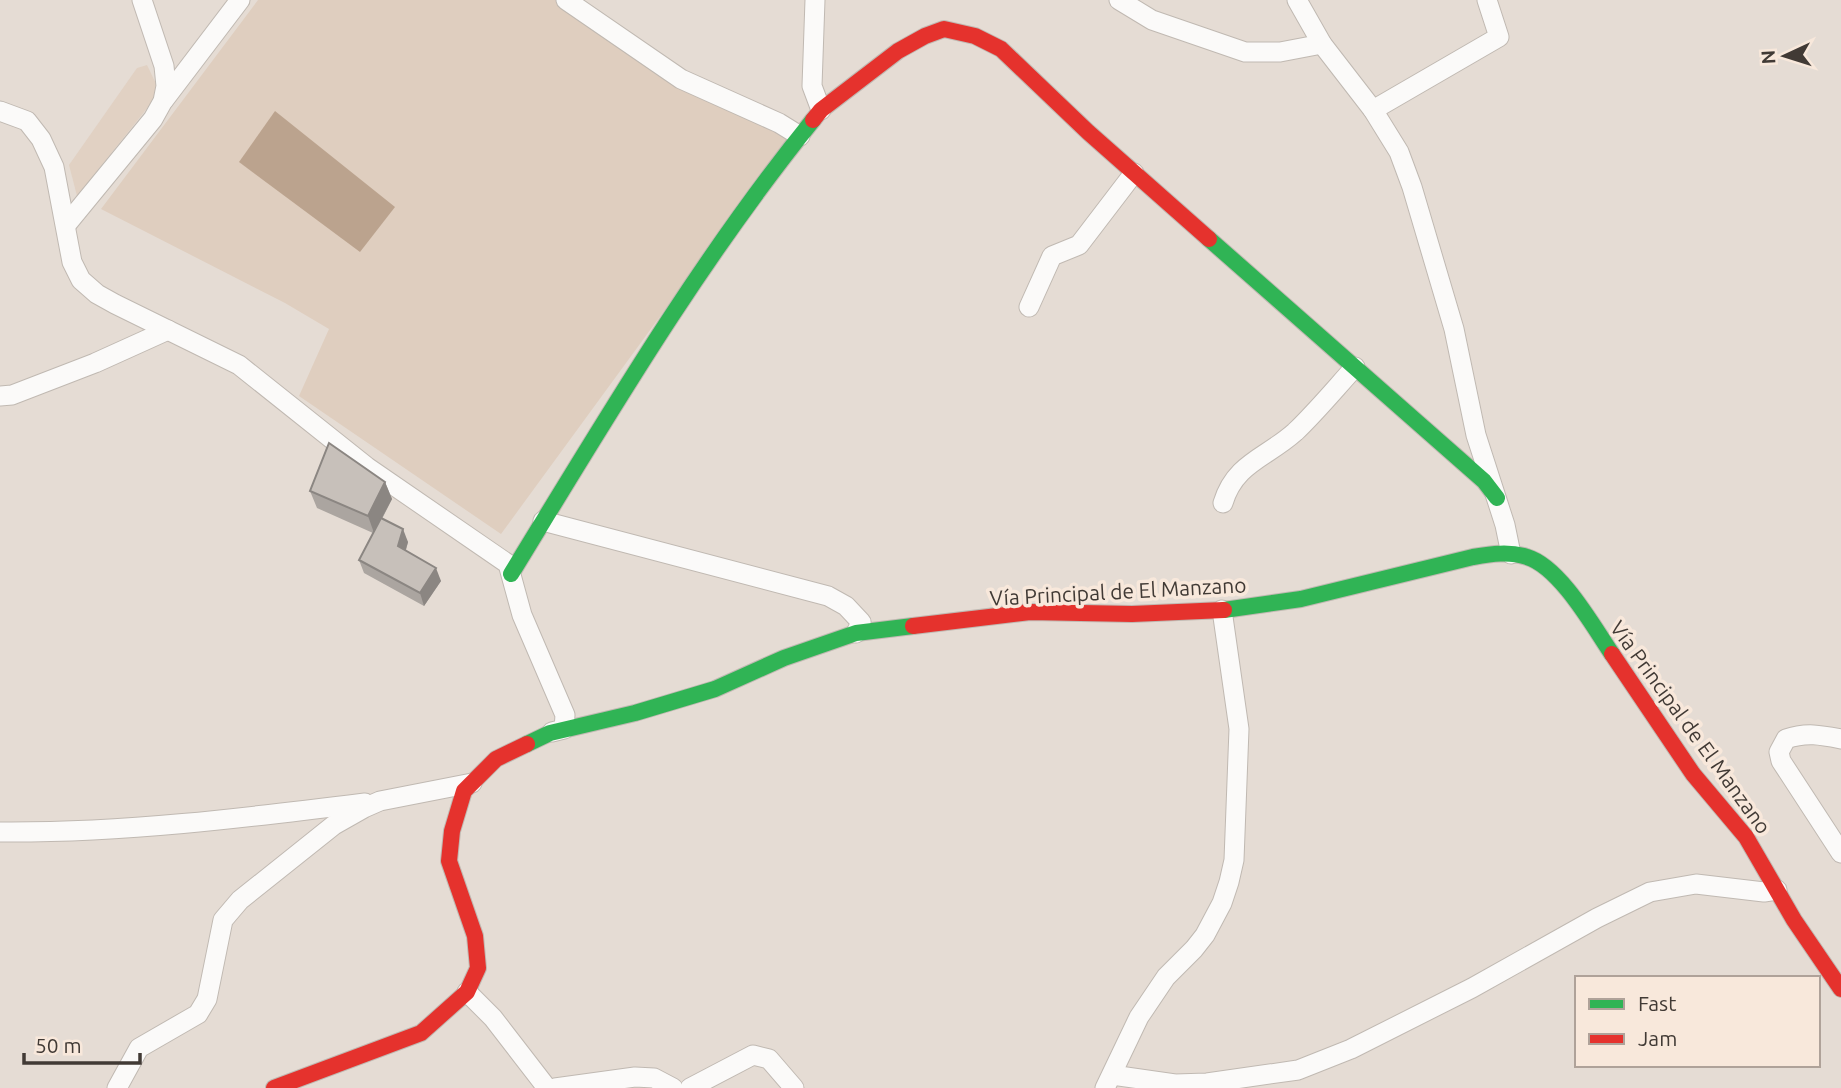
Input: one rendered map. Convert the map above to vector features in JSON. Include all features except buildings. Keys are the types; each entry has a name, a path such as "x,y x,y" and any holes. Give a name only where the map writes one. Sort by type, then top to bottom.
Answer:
{"main road":[{"path":"511,574 666,322 743,211 800,136 821,110 898,51 944,29 975,36 1001,49 1134,173 1484,481 1497,498"},
{"name":"Vía Principal de El Manzano","path":"467,992 478,968 475,936 449,861 452,831 464,791 496,759 550,733 635,713 715,689 785,658 856,633 1030,612 1132,614 1222,610 1301,599 1473,557 1501,553 1529,557 1562,581 1693,774 1746,837 1841,989"},
{"path":"274,1088 421,1033 467,992"}],"street":[{"path":"142,0 164,66 166,86 163,101"},
{"path":"66,225 153,119 163,101 240,0"},
{"path":"566,0 681,79 779,122 800,136"},
{"path":"815,0 812,86 821,110"},
{"path":"1119,0 1152,20 1245,52 1280,51 1322,44"},
{"path":"1297,0 1322,44 1373,110 1399,152 1454,329 1476,435 1497,498 1511,554"},
{"path":"1373,110 1499,37 1487,0"},
{"path":"0,111 27,121 41,139 54,167 72,262 81,280 97,294 115,304 239,365 367,467 508,564 522,615 565,715 564,729 550,733"},
{"path":"1029,307 1052,256 1079,245 1134,173"},
{"path":"0,397 12,395 95,363 168,330"},
{"path":"1223,503 1228,486 1240,472 1294,432 1355,368"},
{"path":"543,521 828,596 845,606 861,622 856,633"},
{"path":"1222,610 1239,729 1234,860 1229,882 1205,935 1166,977 1139,1017 1109,1082 1206,1085 1298,1070 1351,1049 1472,988 1650,892 1696,884 1764,892 1777,890"},
{"path":"1841,738 1801,734 1786,739 1779,752 1781,761 1841,853"},
{"path":"0,832 229,820 380,801 472,783"},
{"path":"117,1088 139,1048 198,1014 207,999 222,919 240,900 334,825 380,801"},
{"path":"467,992 493,1018 547,1088"},
{"path":"690,1088 753,1055 769,1059 794,1088"},
{"path":"555,1088 635,1077 654,1078 673,1088"}],"shaded area":[{"path":"258,0 558,0 800,141 732,218 501,534 299,396 329,329 285,303 101,209"},
{"path":"147,65 160,92 77,196 69,165 137,68"},
{"path":"275,111 395,207 360,252 239,162"}],"traffic: fast":[{"path":"511,574 654,342 731,229 813,120"},
{"path":"1209,239 1484,481 1497,498"},
{"path":"1224,610 1301,599 1473,557 1514,554 1527,557 1552,572 1575,599 1612,654"},
{"path":"527,744 550,733 635,713 715,689 784,658 856,633 913,626"}],"traffic: jam":[{"path":"813,120 821,110 898,51 925,36 944,29 975,36 1001,49 1088,132 1209,239"},
{"path":"913,626 1030,612 1132,614 1224,610"},
{"path":"1612,654 1693,774 1746,837 1794,920 1841,989"},
{"path":"274,1088 421,1033 467,992 478,968 475,936 449,861 452,831 464,791 496,759 527,744"}]}
